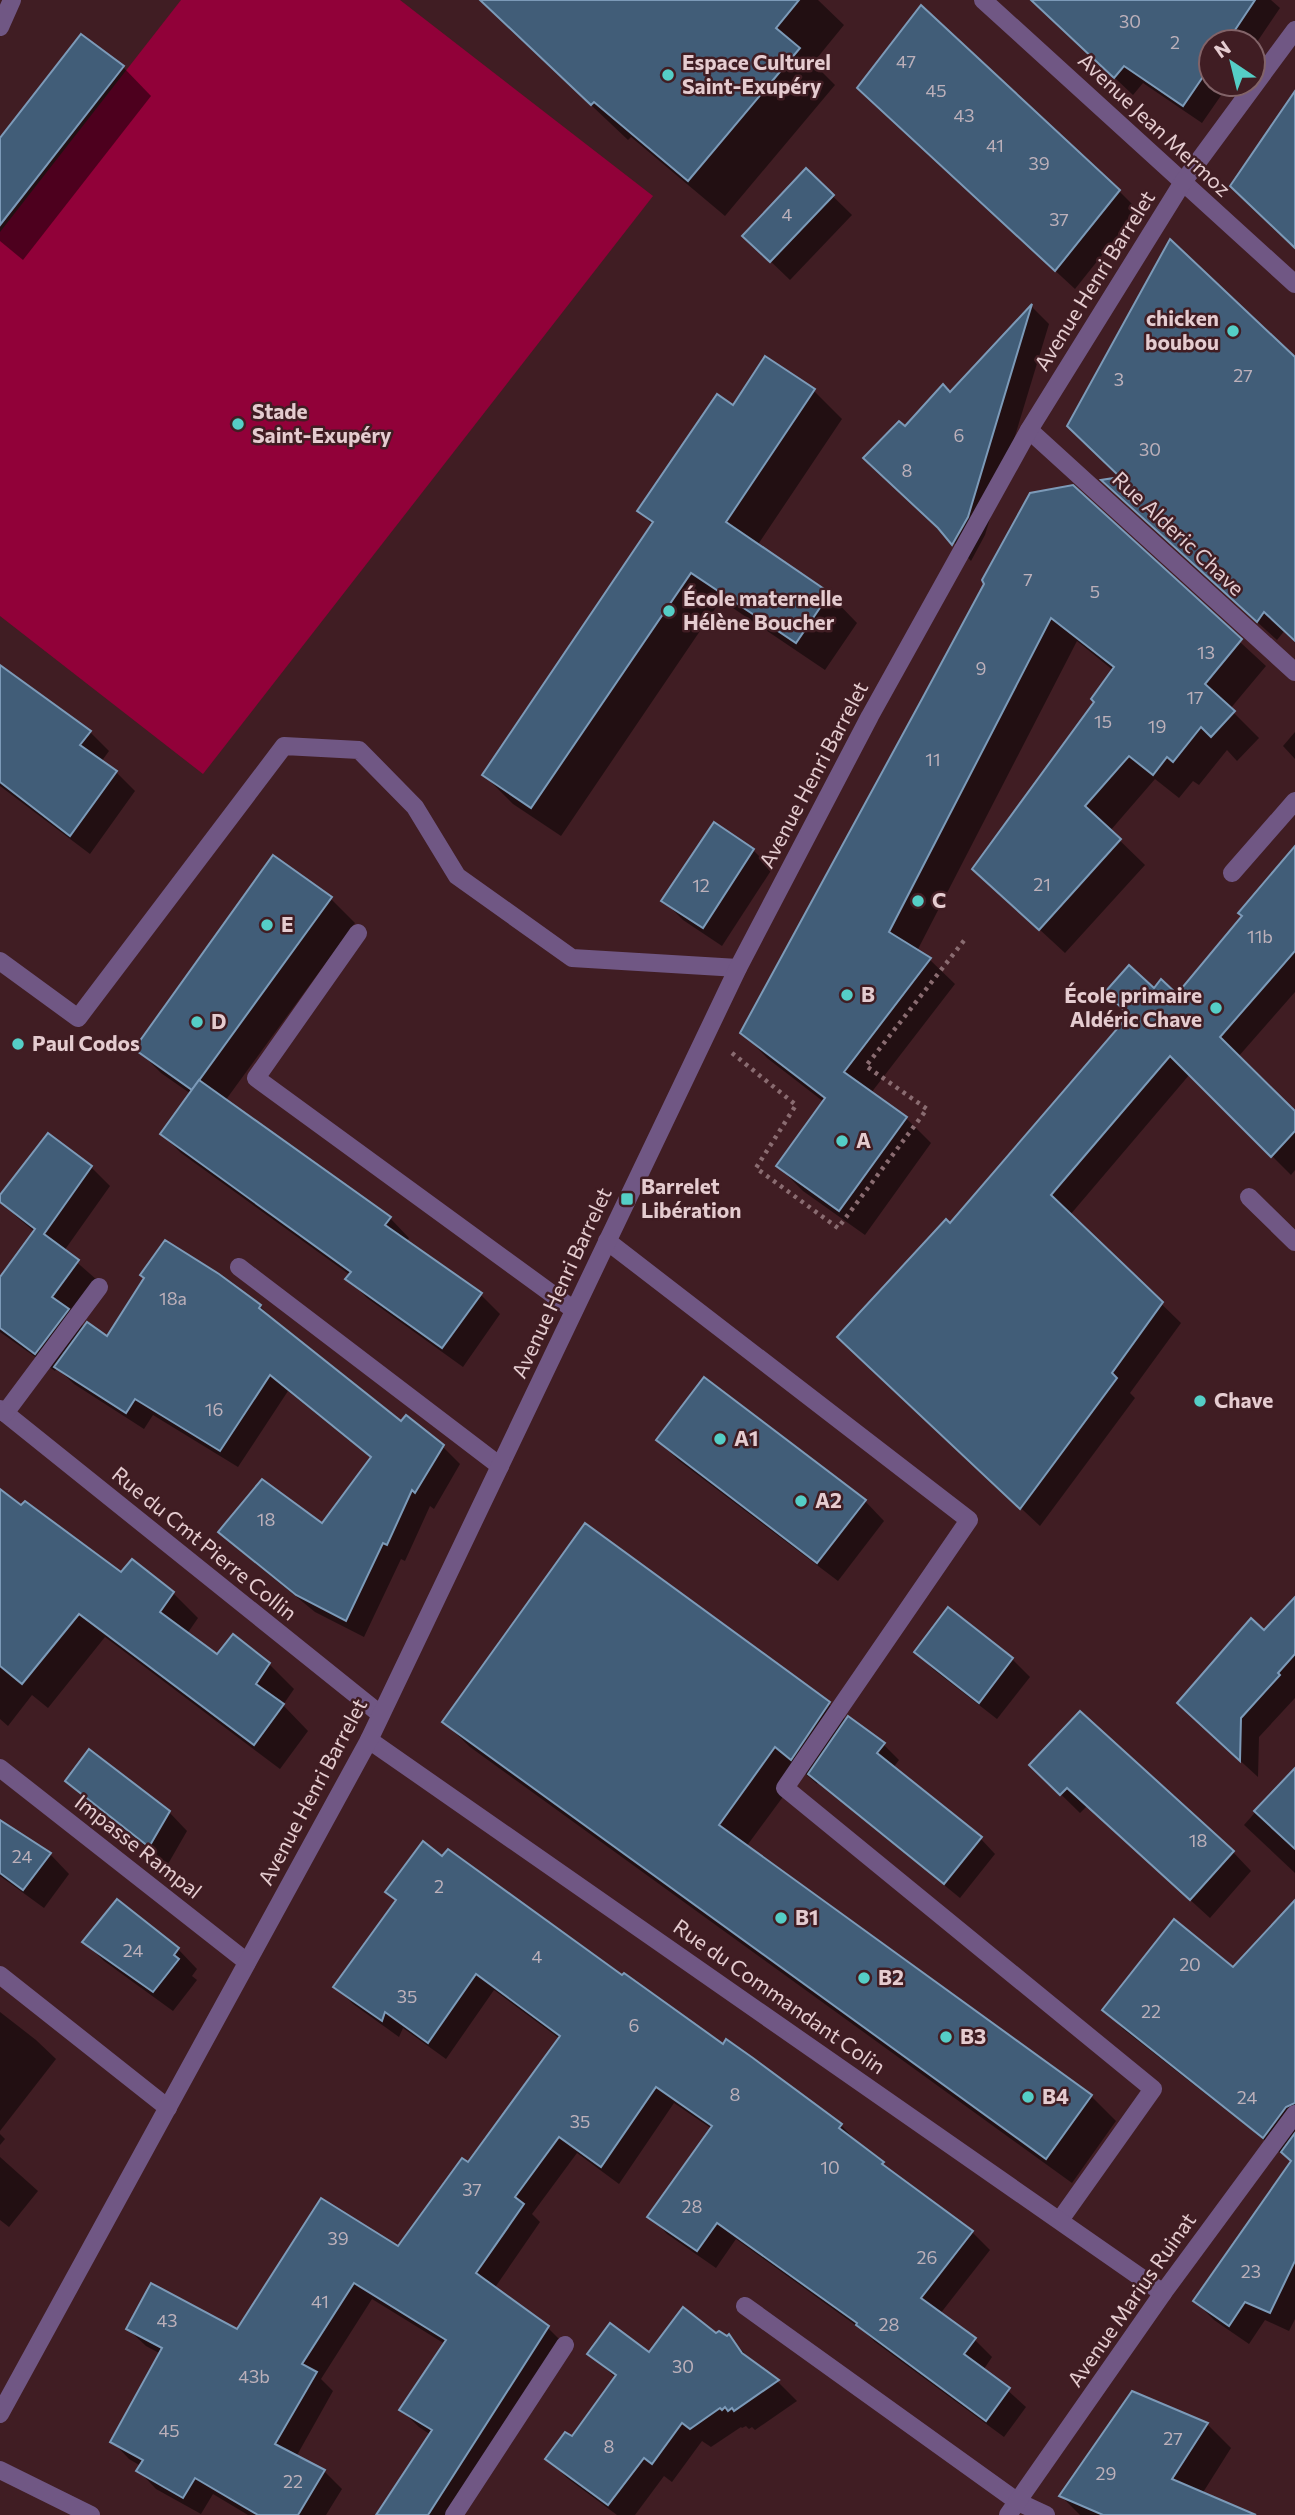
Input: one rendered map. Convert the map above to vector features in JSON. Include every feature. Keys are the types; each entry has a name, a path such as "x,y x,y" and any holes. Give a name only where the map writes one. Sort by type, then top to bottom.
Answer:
{"street":[{"path":"0,25 12,0"},
{"name":"Avenue Jean Mermoz","path":"983,0 1004,7 1183,182 1295,285"},
{"name":"Avenue Henri Barrelet","path":"0,2414 369,1740 706,1033 870,716 1030,429 1183,182 1295,30"},
{"name":"Rue Alderic Chave","path":"1030,429 1295,673"},
{"path":"0,961 78,1018 284,746 359,750 415,807 457,876 572,958 738,968"},
{"path":"1233,873 1295,800"},
{"path":"358,933 256,1078 574,1310"},
{"path":"1249,1197 1295,1242"},
{"path":"607,1241 969,1520 785,1788 1153,2088 1060,2220"},
{"path":"239,1267 500,1466"},
{"path":"3,1411 99,1287"},
{"name":"Rue du Cmt Pierre Collin","path":"3,1411 380,1714"},
{"name":"Rue du Commandant Colin","path":"369,1740 1163,2293"},
{"name":"Impasse Rampal","path":"0,1768 247,1962"},
{"path":"0,1975 167,2108"},
{"name":"Avenue Marius Ruinat","path":"1013,2509 1163,2293 1295,2114"},
{"path":"745,2306 1013,2509 1046,2515"},
{"path":"454,2515 565,2345"},
{"path":"0,2470 90,2515"}],"path":[{"path":"706,1033 796,1105 756,1168 838,1228 927,1109 866,1066 966,938"}],"shaded area":[{"name":"Stade Saint-Exupéry","path":"181,0 400,0 653,196 203,774 0,616 0,232"}],"building":[{"name":"Espace Culturel Saint-Exupéry","path":"480,0 799,0 776,28 800,48 688,181 594,102 591,105"},
{"path":"1031,0 1255,0 1236,28 1197,28 1197,86 1183,106 1124,66 1114,78"},
{"path":"921,5 1120,190 1055,271 857,88"},
{"path":"81,34 124,66 0,225 0,138"},
{"path":"1295,91 1295,248 1230,186"},
{"path":"806,168 834,195 770,262 742,236"},
{"path":"1170,239 1295,357 1295,641 1264,612 1257,622 1101,480 1120,477 1067,426"},
{"path":"1032,304 968,517 952,545 938,528 863,458 899,421 905,426 943,384 950,392"},
{"path":"765,356 815,389 726,522 830,593 796,643 691,573 531,808 482,775 653,522 637,511 717,394 733,405"},
{"path":"1073,485 1242,639 1205,684 1235,711 1211,737 1201,727 1173,762 1167,757 1153,775 1129,756 1085,806 1121,839 1039,930 972,869 1094,702 1091,699 1114,667 1051,618 889,932 931,958 844,1072 907,1117 839,1211 776,1166 825,1098 740,1033 984,584 982,580 1030,493"},
{"path":"0,665 91,731 80,745 117,771 70,836 0,782"},
{"path":"714,822 754,849 703,928 661,901"},
{"path":"1295,846 1295,951 1220,1037 1295,1111 1295,1131 1271,1157 1170,1056 1051,1195 1163,1302 1112,1373 1117,1378 1020,1509 837,1337 946,1219 950,1223 1129,1015 1105,992 1129,965 1154,988 1161,979 1177,994 1242,916 1238,913"},
{"path":"273,855 332,897 192,1090 134,1049"},
{"path":"199,1080 391,1217 385,1225 482,1293 442,1348 345,1279 351,1272 160,1134"},
{"path":"48,1133 92,1166 44,1234 79,1260 52,1297 69,1309 35,1354 0,1328 0,1277 35,1229 0,1202 0,1195"},
{"path":"165,1240 219,1274 261,1305 259,1308 401,1421 406,1415 444,1445 415,1493 412,1490 387,1545 383,1543 346,1621 296,1595 218,1532 262,1479 322,1523 371,1457 270,1375 220,1451 135,1399 126,1413 54,1367 87,1322 107,1336 144,1278 140,1275"},
{"path":"704,1377 866,1500 817,1563 656,1440"},
{"path":"0,1489 21,1505 25,1501 121,1572 132,1559 174,1592 160,1612 217,1654 233,1634 270,1663 256,1684 284,1704 254,1745 79,1614 22,1684 0,1666"},
{"path":"585,1523 830,1702 791,1760 775,1747 719,1825 1092,2095 1046,2159 442,1722"},
{"path":"1295,1597 1295,1654 1241,1718 1240,1761 1177,1703 1251,1618 1264,1630"},
{"path":"948,1607 1013,1658 979,1703 914,1652"},
{"path":"1080,1711 1234,1851 1190,1900 1067,1788 1060,1795 1029,1765"},
{"path":"848,1716 885,1743 877,1753 982,1837 944,1884 808,1774"},
{"path":"89,1749 170,1811 149,1847 65,1781"},
{"path":"1295,1768 1295,1849 1254,1811"},
{"path":"0,1820 51,1853 23,1890 0,1873"},
{"path":"423,1841 442,1856 448,1849 622,1975 624,1973 723,2044 726,2039 753,2058 842,2124 839,2128 884,2162 882,2164 973,2231 921,2298 976,2338 964,2354 1010,2388 986,2421 856,2325 857,2323 717,2223 697,2251 647,2217 712,2126 656,2087 601,2167 559,2137 515,2197 524,2204 476,2273 549,2326 428,2515 376,2515 432,2430 399,2410 446,2340 354,2283 302,2364 317,2372 275,2444 325,2470 298,2515 258,2515 195,2478 183,2498 136,2471 143,2460 110,2442 162,2348 126,2329 151,2283 237,2329 321,2198 398,2246 462,2158 468,2162 560,2036 476,1974 428,2043 385,2012 382,2021 333,1987 396,1900 385,1892"},
{"path":"117,1899 179,1948 174,1955 179,1959 153,1992 82,1942"},
{"path":"1295,1900 1295,2103 1286,2107 1263,2138 1102,2010 1174,1919 1233,1967"},
{"path":"1295,2133 1295,2261 1270,2313 1245,2302 1229,2326 1193,2301 1291,2161 1281,2152"},
{"path":"683,2307 716,2333 719,2331 727,2336 729,2334 742,2353 779,2380 734,2411 732,2408 728,2411 725,2407 722,2410 720,2408 690,2429 682,2423 652,2464 644,2458 608,2505 545,2459 565,2432 572,2436 616,2375 587,2354 610,2323 649,2352"},
{"path":"1132,2391 1208,2423 1172,2479 1256,2515 1103,2515 1059,2496"}],"place":[{"name":"Espace Culturel Saint-Exupéry","path":"668,75"},
{"name":"chicken boubou","path":"1233,331"},
{"name":"Stade Saint-Exupéry","path":"238,424"},
{"name":"École maternelle Hélène Boucher","path":"669,611"},
{"name":"C","path":"918,901"},
{"name":"E","path":"267,925"},
{"name":"B","path":"847,995"},
{"name":"École primaire Aldéric Chave","path":"1216,1008"},
{"name":"D","path":"197,1022"},
{"name":"Paul Codos","path":"18,1044"},
{"name":"A","path":"842,1141"},
{"name":"Barrelet Libération","path":"627,1199"},
{"name":"Chave","path":"1200,1401"},
{"name":"A1","path":"720,1439"},
{"name":"A2","path":"801,1501"},
{"name":"B1","path":"781,1918"},
{"name":"B2","path":"864,1978"},
{"name":"B3","path":"946,2037"},
{"name":"B4","path":"1028,2097"}]}
